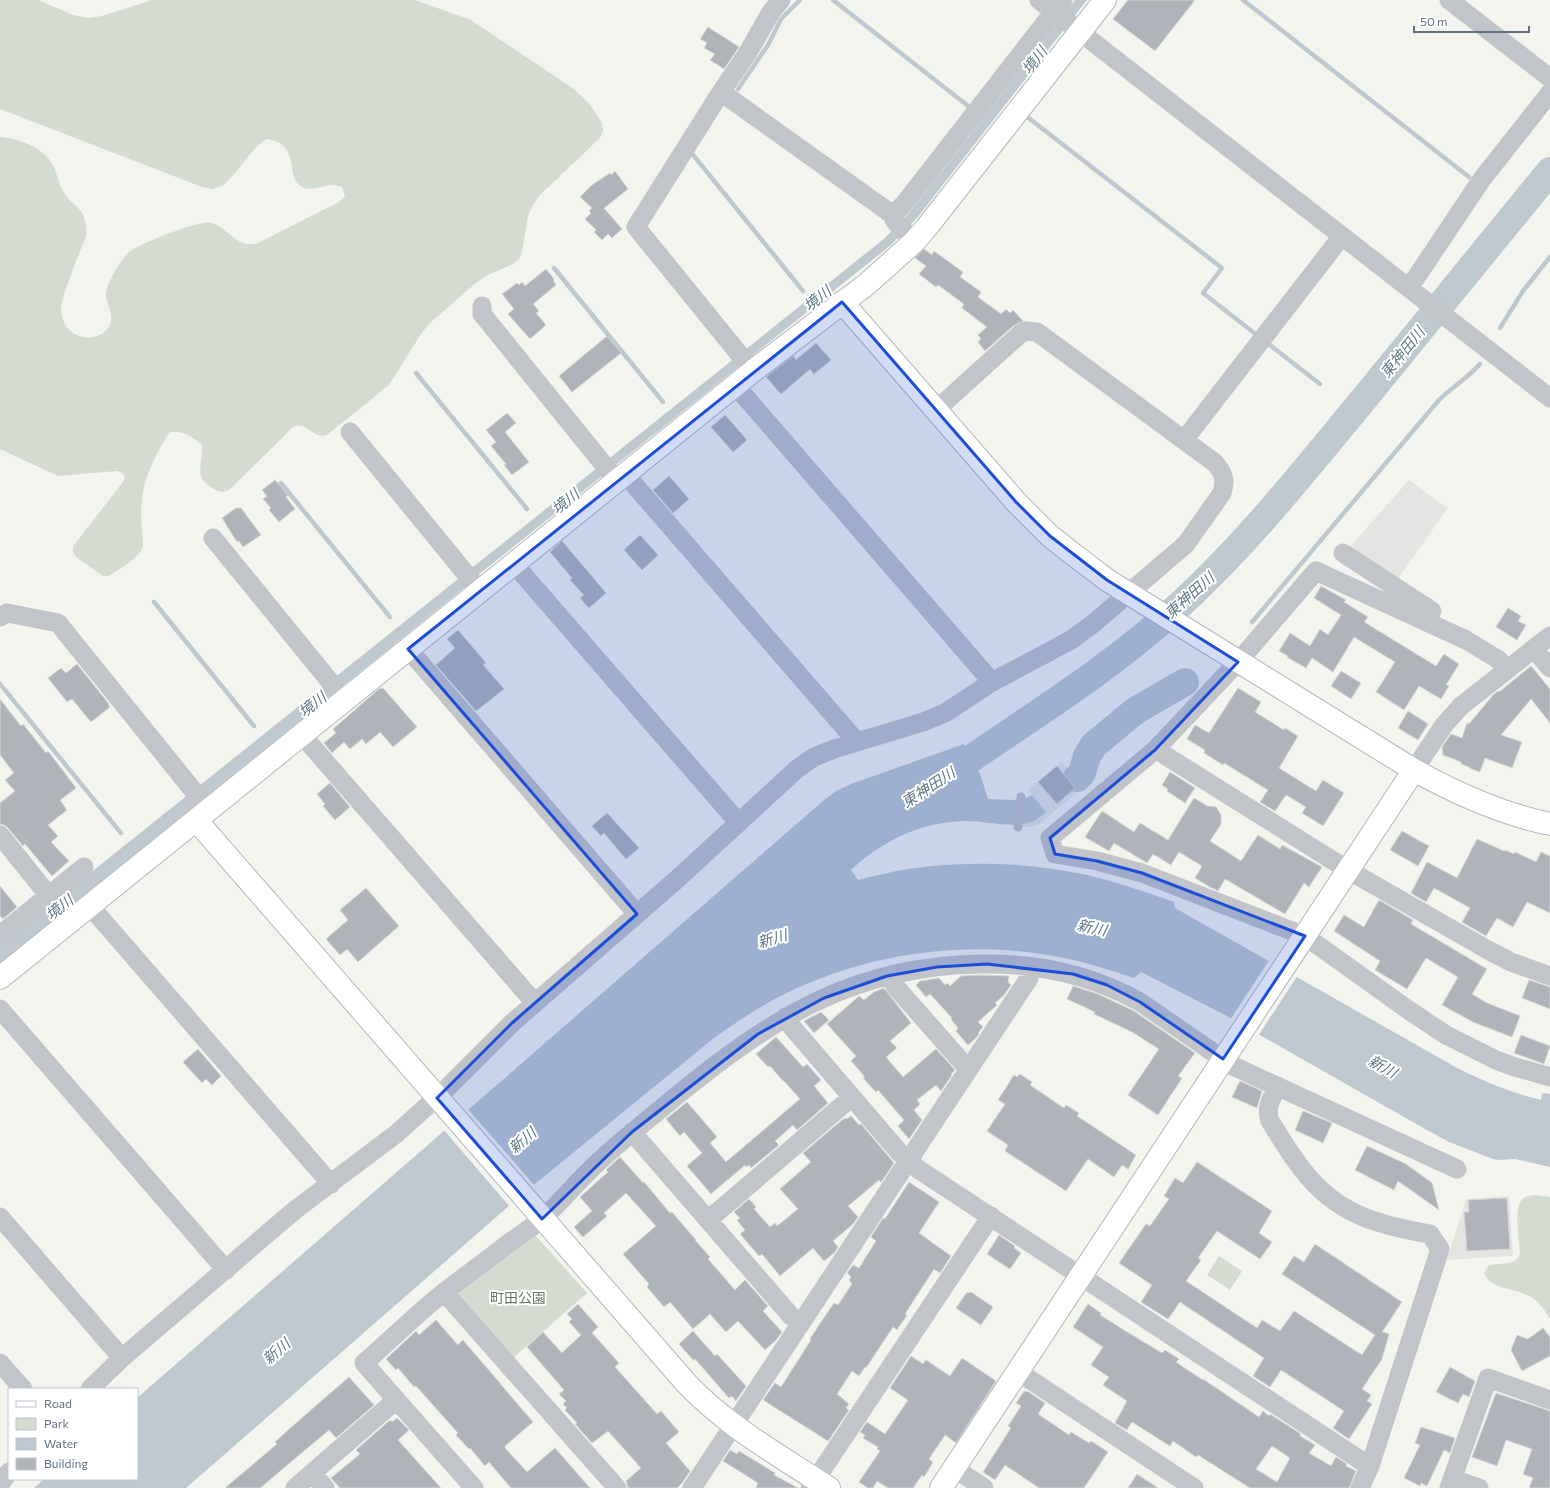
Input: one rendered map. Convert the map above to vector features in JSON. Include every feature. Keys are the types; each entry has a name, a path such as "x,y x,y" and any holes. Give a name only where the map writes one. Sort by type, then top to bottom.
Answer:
{"street":[{"path":"746,362 636,227 721,92 757,38 770,12 781,0"},
{"path":"1039,0 1065,17 1550,398"},
{"path":"903,228 909,198 1065,17 1105,0"},
{"path":"1450,0 1550,78"},
{"path":"0,935 59,908 90,906 200,805 302,735 337,691 408,649 472,582 514,564 613,472 735,385 746,362 842,302 867,284 903,228 1065,17"},
{"path":"721,92 903,228"},
{"path":"1412,290 1482,179 1550,93"},
{"path":"1184,440 1342,236"},
{"path":"842,302 1016,502 1055,540 1083,562 1133,597 1414,770 1446,788 1513,814 1550,824"},
{"path":"482,306 482,314 486,320 613,472 857,742"},
{"path":"91,1388 122,1358 295,1210 441,1103 512,1023 637,914 797,769 814,758 834,749 924,722 945,713 992,682 1071,640 1133,597 1186,544 1222,493 1224,486 1224,477 1221,470 1215,463 1042,335 1031,331 1025,331 1020,334 936,410"},
{"path":"735,385 992,682"},
{"path":"350,432 472,582"},
{"path":"213,538 337,691"},
{"path":"1343,553 1432,611 1426,622"},
{"path":"514,564 738,822"},
{"path":"1506,670 1498,660 1466,640 1316,571 1238,662 1156,748 1050,838 1055,854 1097,861 1142,873 1305,936 1426,1022 1464,1045 1512,1066 1550,1077"},
{"path":"0,617 7,612 58,623 200,805 441,1103 536,1213 703,1401 733,1425 818,1485 991,1216"},
{"path":"941,1488 1292,954 1452,715 1550,636"},
{"path":"408,649 637,914"},
{"path":"1534,649 1550,668"},
{"path":"302,735 535,1003"},
{"path":"1156,748 1166,756 1348,870 1505,959 1535,972 1550,976"},
{"path":"0,835 59,908"},
{"path":"0,978 59,908 84,867"},
{"path":"90,906 331,1184"},
{"path":"474,1488 364,1363 536,1213 592,1168 632,1132 727,1056 758,1034 803,1007 844,989 893,974 937,966 962,964 1030,967 1073,974 1102,983 1124,993 1233,1066 1456,1169"},
{"path":"692,1488 1029,978 1030,967"},
{"path":"893,974 896,986 961,1061 970,1068"},
{"path":"0,1009 226,1270"},
{"path":"786,1017 792,1027 899,1152 918,1169 1360,1460 1371,1463"},
{"path":"1278,1086 1267,1113 1270,1121 1292,1155 1314,1183 1327,1195 1356,1214 1389,1227 1430,1234 1440,1249 1371,1463 1360,1488"},
{"path":"708,1220 852,1097"},
{"path":"632,1132 791,1316 801,1322"},
{"path":"0,1217 122,1358"},
{"path":"444,1292 617,1488"},
{"path":"0,1363 22,1388"},
{"path":"1017,1371 1194,1488"},
{"path":"1479,1488 1451,1483 1488,1378 1550,1400"},
{"path":"295,1488 396,1400"},
{"path":"954,1468 984,1488"},
{"path":"0,1484 8,1473"},
{"path":"312,1473 326,1488"}],"lane":[{"path":"1018,827 1021,797"}],"highlighted area":[{"path":"842,302 1016,502 1050,536 1107,580 1238,662 1155,750 1050,838 1055,854 1097,861 1142,873 1305,936 1223,1059 1140,1002 1107,985 1073,974 987,964 937,967 887,976 824,998 758,1034 632,1132 542,1219 437,1098 512,1023 637,914 408,649"}],"shaded area":[{"path":"1409,480 1448,508 1397,580 1349,548"},
{"path":"1062,762 1080,783 1083,780 1087,784 1039,824 1030,827 1023,827 1023,824 1030,823 1046,812 1028,790"},
{"path":"1509,1196 1513,1256 1447,1260 1466,1199"}],"green space":[{"path":"0,0 38,0 73,15 88,18 102,16 152,0 415,0 471,20 574,89 589,103 602,123 603,131 600,138 540,195 533,205 528,216 522,252 519,259 513,264 486,276 477,282 430,323 421,334 389,385 327,435 318,435 303,426 293,427 229,490 222,492 212,488 202,479 200,469 202,445 187,435 179,432 170,432 151,466 144,488 141,508 143,545 141,550 135,558 126,565 108,576 103,576 76,557 73,548 123,482 125,477 122,473 117,471 58,476 0,449 0,137 21,141 42,152 53,165 63,191 83,214 86,226 86,236 67,285 61,311 64,322 70,331 82,337 98,336 107,330 111,317 106,297 107,289 111,278 118,267 127,254 132,250 168,234 206,223 212,223 224,229 243,243 256,244 339,202 345,196 342,187 336,185 309,189 302,187 294,176 289,154 285,147 277,142 266,139 257,146 229,180 222,186 212,189 202,187 0,109"},
{"path":"1535,1195 1550,1197 1550,1319 1543,1308 1534,1299 1491,1282 1484,1273 1488,1266 1511,1262 1518,1257 1520,1253 1518,1226 1519,1206 1524,1198"},
{"name":"町田公園","path":"531,1235 536,1236 587,1293 512,1359 458,1298 459,1288"},
{"path":"1219,1256 1242,1271 1230,1290 1207,1275"}],"water":[{"name":"境川","path":"1075,0 1087,0 917,218 891,245 473,579 470,583 0,963 0,945 885,238 910,212"},
{"name":"新川","path":"964,744 980,774 988,799 1016,800 1032,795 1046,812 1039,818 1024,824 1016,825 964,821 948,822 918,829 889,842 876,850 851,870 858,880 902,870 925,867 971,864 1018,865 1042,867 1087,875 1174,902 1175,908 1459,1069 1499,1087 1530,1097 1541,1100 1542,1093 1550,1094 1550,1167 1515,1159 1493,1159 1449,1142 1223,1014 1141,972 1134,978 1064,958 1028,952 991,950 953,950 916,954 879,961 843,970 808,983 767,1003 714,1038 525,1192 186,1488 34,1488 43,1480 138,1480 138,1397 823,801 836,791 851,784"}],"pier":[{"path":"1270,959 1298,975 1258,1036 1230,1020"},
{"path":"467,1108 535,1186 510,1207 443,1129"}],"building":[{"path":"1128,0 1195,0 1155,51 1113,19"},
{"path":"708,27 739,47 724,69 710,60 715,54 704,48 707,43 700,39"},
{"path":"615,171 628,189 604,208 622,229 612,238 608,234 602,240 594,232 596,230 585,219 591,213 589,211 592,208 580,197 592,185 610,173 611,175"},
{"path":"924,249 932,255 934,251 963,272 960,277 981,292 978,297 1001,314 1006,309 1010,313 1013,310 1023,321 1013,326 985,351 978,342 981,339 978,335 987,327 962,308 964,304 938,285 936,287 919,274 926,266 915,258"},
{"path":"546,269 554,279 553,280 556,285 533,304 539,311 536,313 546,325 530,339 508,314 514,309 502,294 517,283 519,285 522,282 525,286"},
{"path":"607,336 621,353 572,392 559,376"},
{"path":"816,343 831,360 814,374 810,369 781,394 766,377 793,356 796,360"},
{"path":"507,413 516,423 505,432 529,462 512,475 504,465 506,464 491,446 496,442 486,430"},
{"path":"725,415 747,440 733,452 711,427"},
{"path":"669,476 689,499 673,513 653,490"},
{"path":"275,480 288,495 286,497 295,509 279,522 269,510 271,508 263,499 267,496 262,490"},
{"path":"236,508 241,508 261,535 243,547 239,541 237,542 222,518"},
{"path":"640,535 658,555 642,570 624,550"},
{"path":"562,541 606,593 589,608 580,598 584,595 570,580 572,578 550,552"},
{"path":"1321,586 1346,600 1344,602 1368,617 1364,622 1436,666 1444,654 1459,664 1446,685 1449,686 1441,699 1419,686 1404,710 1376,692 1395,662 1354,637 1333,672 1312,658 1306,668 1279,651 1290,633 1310,646 1320,629 1328,635 1341,615 1314,598"},
{"path":"1508,608 1521,616 1518,621 1526,625 1517,640 1496,627"},
{"path":"458,630 486,663 483,665 504,689 476,711 436,665 455,648 447,639"},
{"path":"77,664 110,707 91,722 72,699 67,702 48,678 61,668 66,673"},
{"path":"1531,666 1550,689 1550,723 1531,699 1501,735 1522,742 1512,768 1485,758 1480,772 1443,755 1442,747 1451,734 1462,738 1467,723 1469,724 1493,695 1498,691 1499,692"},
{"path":"1341,671 1361,683 1351,699 1331,686"},
{"path":"380,688 383,688 417,727 393,747 380,732 366,744 362,739 350,749 344,742 332,753 324,743 336,733 333,729"},
{"path":"1238,688 1261,702 1255,712 1284,730 1285,728 1298,736 1279,768 1316,791 1323,780 1344,793 1323,826 1302,813 1306,807 1286,795 1275,811 1260,802 1268,790 1224,763 1223,765 1204,753 1205,750 1187,739 1195,725 1209,733"},
{"path":"0,699 21,726 23,724 46,753 48,751 76,788 60,800 67,810 48,825 58,836 51,842 69,861 52,876 25,844 23,846 8,828 0,824 0,803 15,791 5,780 14,773 0,755"},
{"path":"1408,711 1428,724 1418,740 1398,728"},
{"path":"1057,766 1075,788 1057,804 1038,782"},
{"path":"1170,772 1195,788 1185,803 1167,791 1168,789 1162,785"},
{"path":"330,783 350,807 335,820 323,806 325,804 317,794"},
{"path":"1194,798 1207,806 1216,807 1221,815 1221,824 1210,841 1241,861 1258,835 1280,849 1282,845 1322,867 1309,887 1304,883 1285,914 1225,879 1218,891 1210,887 1195,878 1202,866 1179,852 1171,865 1153,854 1147,863 1114,843 1109,851 1085,837 1102,811 1134,832 1140,823 1168,840"},
{"path":"607,813 639,848 626,859 604,833 601,836 592,826"},
{"path":"1402,831 1429,846 1418,866 1390,850"},
{"path":"1477,839 1504,851 1505,850 1514,854 1515,852 1536,862 1541,852 1550,856 1550,913 1527,902 1513,927 1497,918 1486,936 1462,922 1470,908 1434,888 1426,902 1411,893 1427,862 1457,878"},
{"path":"0,886 17,907 3,919 0,916"},
{"path":"366,888 399,926 358,962 347,949 340,955 326,939 348,920 340,910"},
{"path":"1379,900 1413,920 1411,924 1487,969 1472,994 1487,1003 1520,1016 1512,1037 1473,1022 1442,1005 1458,977 1426,958 1407,989 1375,970 1380,961 1334,931 1344,915 1364,927"},
{"path":"961,976 1009,976 1008,982 1011,985 1004,995 995,1003 997,1005 978,1022 983,1027 975,1039 968,1045 956,1031 958,1028 951,1019 952,1018 930,994 926,997 916,985 920,981 939,978 945,985 947,983 950,986"},
{"path":"1529,980 1550,987 1550,1009 1522,998"},
{"path":"1073,986 1098,994 1134,1011 1195,1053 1178,1076 1182,1078 1158,1115 1128,1095 1159,1049 1132,1032 1067,999"},
{"path":"884,988 911,1023 890,1041 897,1048 886,1057 903,1077 936,1049 955,1070 941,1091 936,1085 917,1100 920,1104 914,1110 922,1120 909,1139 898,1126 904,1120 878,1090 876,1092 863,1078 865,1077 851,1061 856,1056 827,1024 859,996 864,1000 874,992"},
{"path":"821,1012 829,1020 814,1033 804,1021"},
{"path":"1521,1035 1550,1046 1544,1064 1514,1053"},
{"path":"776,1037 803,1067 807,1064 821,1080 814,1086 828,1103 797,1130 793,1125 775,1141 779,1145 751,1168 749,1165 746,1167 745,1165 711,1194 687,1166 702,1153 684,1132 680,1136 666,1119 687,1102 717,1137 710,1143 726,1162 800,1099 770,1066 768,1067 756,1054"},
{"path":"198,1049 221,1076 212,1085 206,1079 202,1083 183,1062"},
{"path":"1020,1074 1032,1082 1030,1085 1064,1108 1066,1105 1079,1113 1077,1116 1136,1155 1128,1169 1122,1165 1114,1177 1088,1159 1066,1191 1005,1151 1008,1145 987,1131 1005,1104 998,1100 1014,1075 1017,1077"},
{"path":"1240,1081 1262,1091 1257,1108 1232,1097"},
{"path":"1303,1111 1332,1123 1323,1143 1295,1130"},
{"path":"851,1116 859,1125 861,1124 894,1163 882,1181 880,1182 879,1180 848,1206 858,1217 853,1224 833,1241 838,1247 835,1252 824,1261 813,1248 780,1276 762,1254 759,1256 740,1234 745,1230 737,1220 740,1218 734,1212 749,1199 756,1207 754,1209 770,1227 775,1223 777,1226 798,1209 780,1189 811,1162 803,1153 842,1120"},
{"path":"1367,1146 1406,1164 1432,1183 1439,1210 1398,1181 1394,1190 1355,1170"},
{"path":"620,1157 643,1183 644,1182 670,1213 672,1212 710,1257 708,1259 735,1290 745,1280 768,1306 763,1311 782,1332 765,1350 738,1321 726,1332 710,1314 693,1329 670,1302 664,1307 647,1287 649,1284 623,1254 656,1226 626,1193 604,1213 607,1216 583,1237 574,1227 592,1211 580,1197 608,1172 606,1170"},
{"path":"1197,1162 1272,1211 1259,1233 1272,1242 1260,1259 1217,1231 1198,1258 1201,1260 1186,1281 1257,1328 1262,1320 1280,1331 1294,1311 1362,1355 1375,1335 1282,1274 1294,1256 1304,1262 1315,1244 1402,1302 1382,1332 1389,1334 1382,1359 1362,1389 1371,1395 1367,1401 1372,1404 1349,1439 1333,1428 1344,1411 1281,1370 1270,1387 1253,1376 1264,1358 1180,1302 1168,1319 1141,1302 1152,1285 1119,1263 1146,1224 1150,1226 1169,1199 1164,1196 1175,1178 1183,1183"},
{"path":"909,1182 939,1202 919,1233 951,1256 940,1273 934,1269 905,1314 907,1315 897,1330 893,1327 866,1368 865,1367 859,1376 852,1371 837,1394 849,1404 846,1408 849,1410 828,1441 763,1400 775,1383 781,1387 834,1303 838,1305 852,1284 849,1280 851,1277 847,1273 853,1265 859,1268 876,1241 871,1237 883,1218 885,1219"},
{"path":"1507,1198 1510,1249 1467,1251 1464,1212 1469,1212 1468,1200"},
{"path":"999,1235 1015,1246 1014,1248 1021,1253 1010,1269 987,1254"},
{"path":"967,1292 971,1292 993,1307 981,1325 956,1308"},
{"path":"578,1304 598,1327 592,1333 619,1363 615,1367 657,1414 661,1411 679,1432 666,1443 690,1471 677,1488 628,1488 626,1481 641,1468 608,1431 592,1443 565,1410 567,1408 563,1404 566,1401 559,1394 564,1390 527,1347 543,1332 562,1353 581,1335 569,1322 572,1319 567,1314"},
{"path":"1088,1304 1101,1313 1100,1315 1132,1335 1162,1353 1165,1350 1179,1359 1176,1362 1259,1417 1263,1411 1301,1434 1300,1436 1315,1445 1309,1453 1331,1466 1336,1457 1347,1464 1346,1466 1356,1471 1349,1488 1250,1488 1198,1455 1196,1457 1173,1441 1170,1446 1132,1422 1127,1430 1115,1423 1127,1401 1103,1385 1109,1377 1091,1365 1103,1347 1073,1327","holes":["1272,1446 1290,1458 1277,1482 1256,1469"]},
{"path":"436,1320 458,1345 463,1340 533,1422 505,1446 505,1448 527,1472 555,1448 590,1488 511,1488 489,1462 485,1466 470,1448 469,1449 456,1435 458,1433 416,1386 414,1387 398,1368 396,1370 386,1359 416,1331 419,1335"},
{"path":"1543,1328 1550,1337 1550,1356 1522,1371 1511,1350 1517,1335 1528,1339"},
{"path":"693,1331 715,1356 717,1354 746,1386 736,1401 732,1396 729,1398 695,1359 693,1360 679,1344"},
{"path":"911,1356 923,1364 926,1360 950,1376 962,1358 996,1381 956,1443 945,1435 929,1459 933,1462 924,1477 922,1475 913,1488 888,1488 877,1481 873,1488 868,1488 859,1482 880,1451 877,1449 878,1447 863,1438 865,1435 860,1432 867,1422 885,1434 908,1400 890,1388"},
{"path":"1450,1367 1475,1381 1469,1397 1463,1394 1458,1403 1436,1392"},
{"path":"349,1377 374,1405 336,1438 329,1430 260,1488 225,1488 277,1444 275,1442"},
{"path":"1024,1391 1027,1391 1045,1403 1038,1414 1069,1435 1071,1432 1089,1443 1091,1441 1108,1452 1084,1488 1039,1488 1005,1465 995,1480 983,1472 1011,1428 1008,1426 1021,1406 1016,1403"},
{"path":"1496,1393 1550,1411 1550,1488 1529,1488 1533,1478 1523,1474 1532,1449 1506,1440 1497,1466 1472,1457"},
{"path":"397,1418 409,1430 398,1440 441,1488 340,1488 331,1478 360,1454 356,1450 390,1420 392,1422"},
{"path":"1421,1427 1455,1438 1450,1453 1444,1450 1427,1486 1421,1483 1420,1486 1404,1478 1420,1445 1415,1443"},
{"path":"730,1450 737,1454 739,1451 775,1473 774,1475 798,1488 756,1488 758,1483 723,1461"},
{"path":"1137,1474 1158,1488 1128,1488"}],"waterway":[{"path":"738,89 768,45 781,19 800,0"},
{"path":"833,0 972,109"},
{"path":"1243,0 1469,177"},
{"path":"1026,116 1222,268 1203,293 1258,336"},
{"name":"境川","path":"690,151 803,291"},
{"name":"東神田川","path":"941,779 1096,673 1155,627 1208,578 1254,529 1298,478 1550,171"},
{"path":"1500,328 1523,291 1550,257"},
{"path":"554,268 663,402"},
{"path":"1266,342 1320,384"},
{"path":"1252,622 1439,400 1480,364"},
{"path":"416,373 527,509"},
{"path":"281,483 390,617"},
{"path":"154,602 254,726"},
{"path":"1077,778 1082,773 1087,756 1094,745 1135,711 1185,682"},
{"path":"0,684 121,833"}]}
